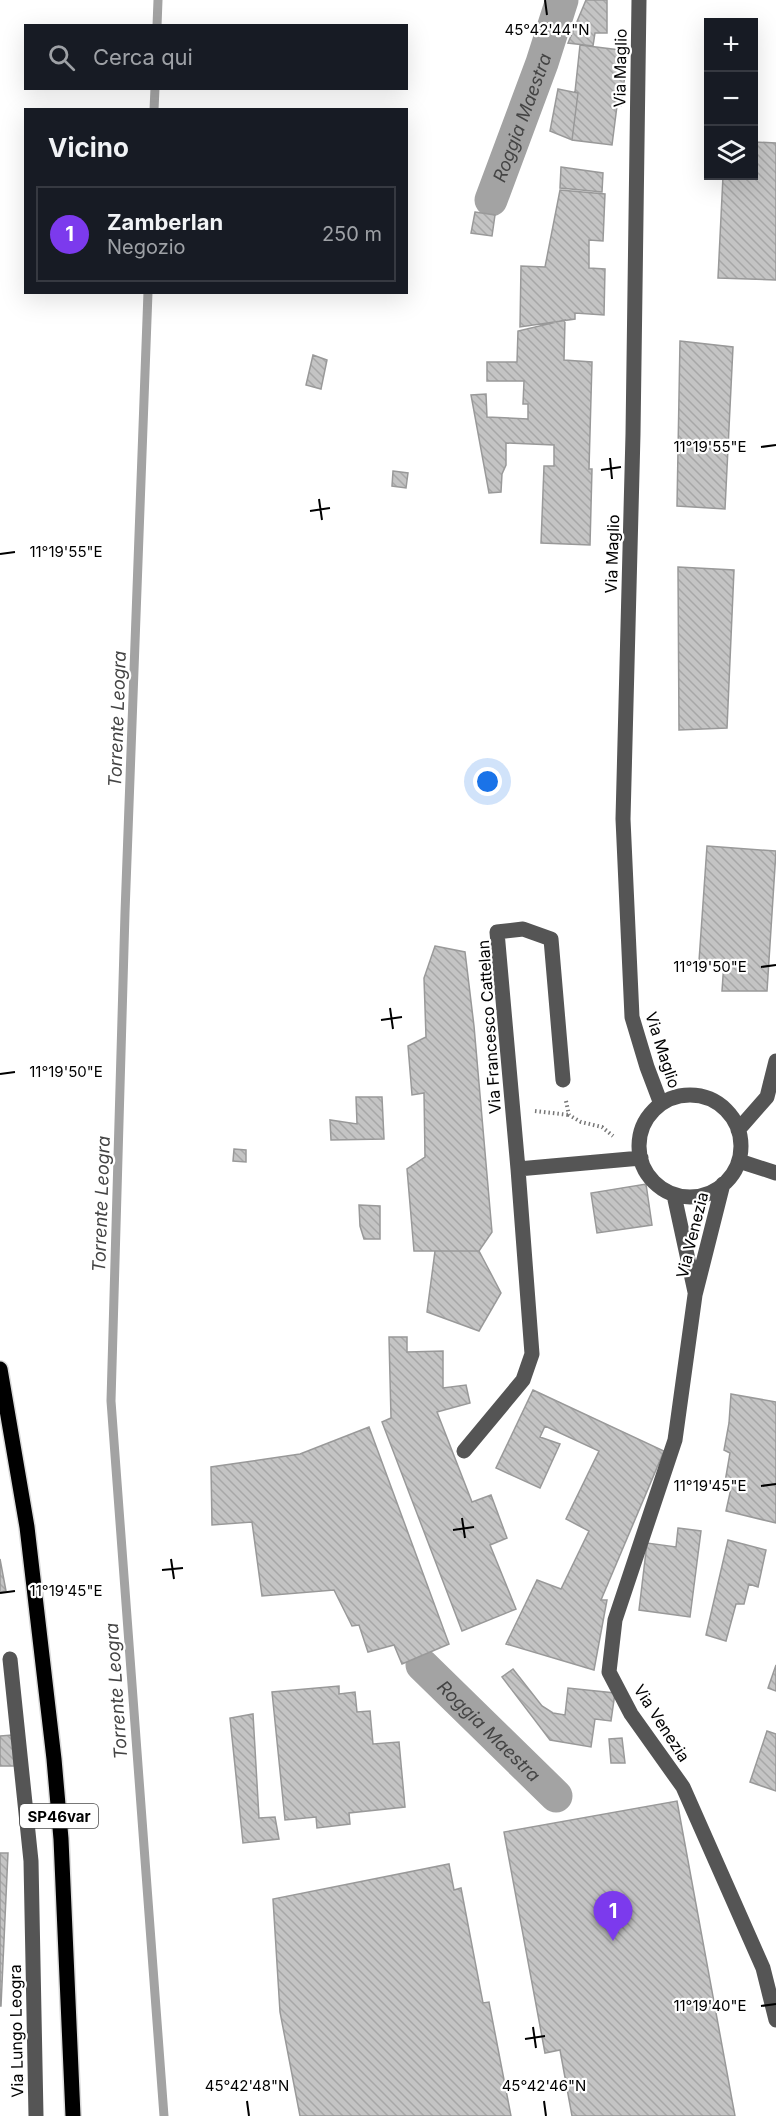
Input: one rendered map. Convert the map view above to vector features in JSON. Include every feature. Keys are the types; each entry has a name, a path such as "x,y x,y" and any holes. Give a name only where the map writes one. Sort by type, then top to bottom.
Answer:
{"main road":[{"name":"SP46var","path":"0,1369 27,1527 61,1839 73,2111"}],"street":[{"name":"Via Maglio","path":"639,0 633,434 622,819 632,1017 647,1067 662,1104"},
{"name":"Via Francesco Cattelan","path":"464,1451 523,1380 532,1354 519,1169 497,932 523,929 551,939 562,1080"},
{"path":"738,1130 767,1097 776,1061"},
{"path":"691,1095 706,1098 720,1105 731,1116 738,1130 741,1146 739,1161 733,1174 713,1192 687,1197 674,1195 659,1186 647,1174 641,1158 639,1143 643,1128 650,1114 675,1097 691,1095"},
{"path":"519,1169 641,1158"},
{"path":"739,1161 776,1173"},
{"name":"Via Venezia","path":"723,1184 695,1295 675,1440 615,1620 609,1672 631,1714 683,1787 763,1968 776,2020"},
{"name":"Via Venezia","path":"674,1195 695,1295"},
{"name":"Via Lungo Leogra","path":"10,1659 31,1862 36,2116"}],"path":[{"path":"562,1080 568,1115"},
{"path":"513,1110 568,1115 581,1122 602,1126 614,1136 618,1160"}],"building":[{"path":"586,0 607,0 607,33 595,33 593,46 568,43"},
{"path":"580,45 628,51 621,106 617,106 612,145 572,140 578,93 575,92"},
{"path":"558,89 578,93 572,140 550,131"},
{"path":"758,142 776,143 776,280 718,278 723,180 758,180"},
{"path":"561,167 603,173 602,192 560,188"},
{"path":"560,190 605,194 603,241 589,240 589,268 605,269 604,315 575,313 575,319 520,327 521,266 545,267"},
{"path":"475,212 495,215 492,236 471,233"},
{"path":"565,320 564,360 592,362 589,469 592,469 590,545 541,543 544,466 554,466 554,445 506,443 506,465 502,474 501,492 489,493 471,395 486,394 487,417 528,419 528,404 523,404 524,381 487,381 487,362 517,362 518,331"},
{"path":"680,341 733,347 725,509 677,506"},
{"path":"313,355 327,360 321,389 306,385"},
{"path":"393,471 408,473 406,488 392,486"},
{"path":"678,567 734,570 727,728 679,730"},
{"path":"707,846 776,851 767,991 722,991 724,962 699,961"},
{"path":"435,946 465,952 474,1026 492,1232 479,1251 414,1251 407,1169 425,1157 424,1093 412,1095 408,1046 426,1037 424,978"},
{"path":"356,1097 382,1097 384,1139 331,1140 330,1120 357,1124"},
{"path":"234,1149 246,1150 246,1162 233,1161"},
{"path":"646,1184 652,1225 597,1233 591,1193"},
{"path":"359,1205 380,1206 380,1239 364,1239 360,1226"},
{"path":"435,1251 479,1251 501,1293 479,1331 427,1312"},
{"path":"389,1337 407,1337 407,1352 443,1351 443,1388 466,1385 470,1403 437,1412 472,1502 491,1495 507,1538 490,1545 516,1609 462,1631 382,1422 391,1418"},
{"path":"533,1390 664,1451 601,1600 607,1600 594,1670 506,1644 537,1580 561,1589 589,1531 566,1519 599,1451 545,1426 540,1437 560,1444 540,1488 496,1468"},
{"path":"731,1394 776,1402 776,1523 726,1511 732,1484 725,1482 730,1453 724,1450"},
{"path":"369,1427 449,1644 402,1664 394,1645 368,1652 359,1625 352,1626 334,1590 262,1596 252,1522 212,1525 211,1467 300,1454"},
{"path":"678,1528 701,1531 690,1617 639,1610 647,1543 676,1547"},
{"path":"728,1540 766,1550 758,1587 749,1584 744,1604 736,1604 726,1641 706,1635"},
{"path":"0,1559 6,1591 0,1592"},
{"path":"776,1665 776,1691 768,1688"},
{"path":"513,1669 542,1706 553,1713 565,1715 568,1688 615,1693 611,1721 595,1719 591,1747 550,1740 502,1677"},
{"path":"339,1686 339,1694 355,1692 357,1712 370,1711 373,1744 399,1742 405,1807 349,1813 350,1824 317,1828 316,1817 285,1820 272,1692"},
{"path":"253,1714 259,1818 275,1817 279,1839 243,1843 230,1718"},
{"path":"767,1731 776,1734 776,1791 750,1782"},
{"path":"12,1735 14,1766 0,1766 0,1736"},
{"path":"622,1738 625,1763 611,1763 609,1739"},
{"path":"677,1801 735,2116 572,2116 560,2050 545,2053 504,1832"},
{"path":"0,1853 8,1853 1,2006 0,2006"},
{"path":"449,1864 454,1890 461,1888 483,2003 489,2002 511,2116 300,2116 280,2012 273,1899"}],"waterway":[{"name":"Torrente Leogra","path":"157,24 158,0"},
{"name":"Roggia Maestra","path":"491,200 542,63 562,0"},
{"name":"Torrente Leogra","path":"154,108 155,90"},
{"name":"Torrente Leogra","path":"148,294 125,913 111,1401 164,2116"},
{"name":"Roggia Maestra","path":"422,1665 556,1796"}],"place":[{"name":"Zamberlan","path":"613,1941"}]}
